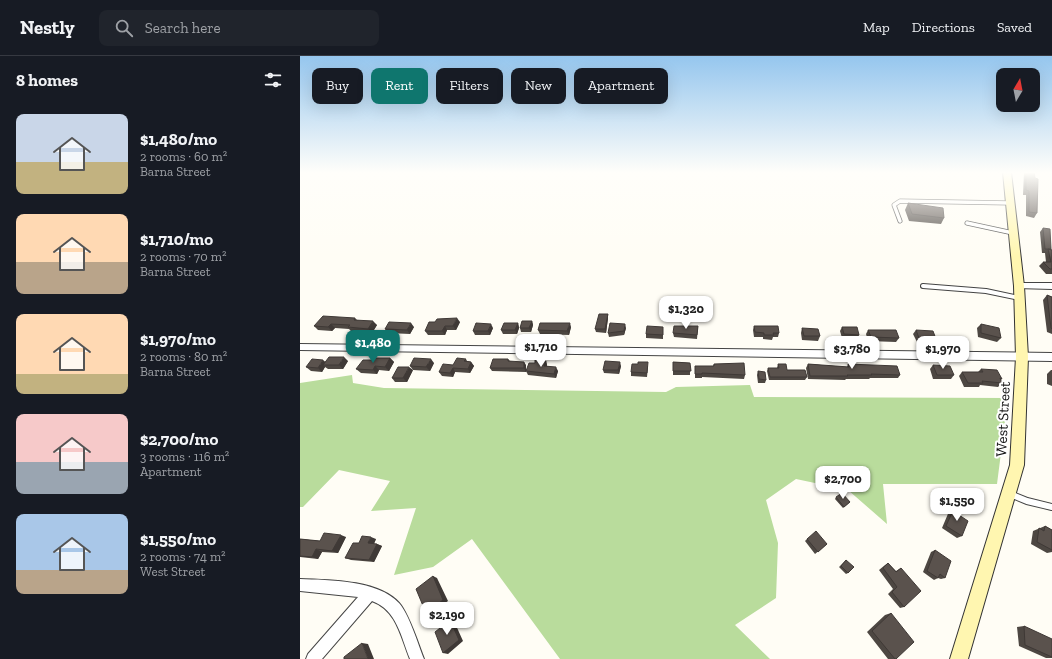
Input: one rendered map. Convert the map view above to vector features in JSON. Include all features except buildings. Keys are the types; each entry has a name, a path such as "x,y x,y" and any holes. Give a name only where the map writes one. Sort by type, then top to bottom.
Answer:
{"main road":[{"name":"West Street","path":"959,659 1017,465 1022,357 1019,292 1010,203"}],"street":[{"path":"1019,292 1052,286"},
{"path":"300,347 1052,357"},
{"path":"300,586 345,589 370,594 385,601 394,608 417,659"},
{"path":"314,659 370,594"}],"lane":[{"path":"900,221 894,205 900,201 1010,203"},
{"path":"967,223 1013,232"},
{"path":"923,286 1019,292"},
{"path":"1008,493 1026,501 1052,507"}],"green space":[{"path":"352,375 353,383 384,388 666,392 676,387 750,385 754,397 1008,398 997,484 883,484 887,524 848,490 796,479 766,500 778,543 776,598 735,625 770,659 560,659 472,539 433,567 394,575 416,508 371,511 390,481 339,470 303,507 300,507 300,383"}]}
